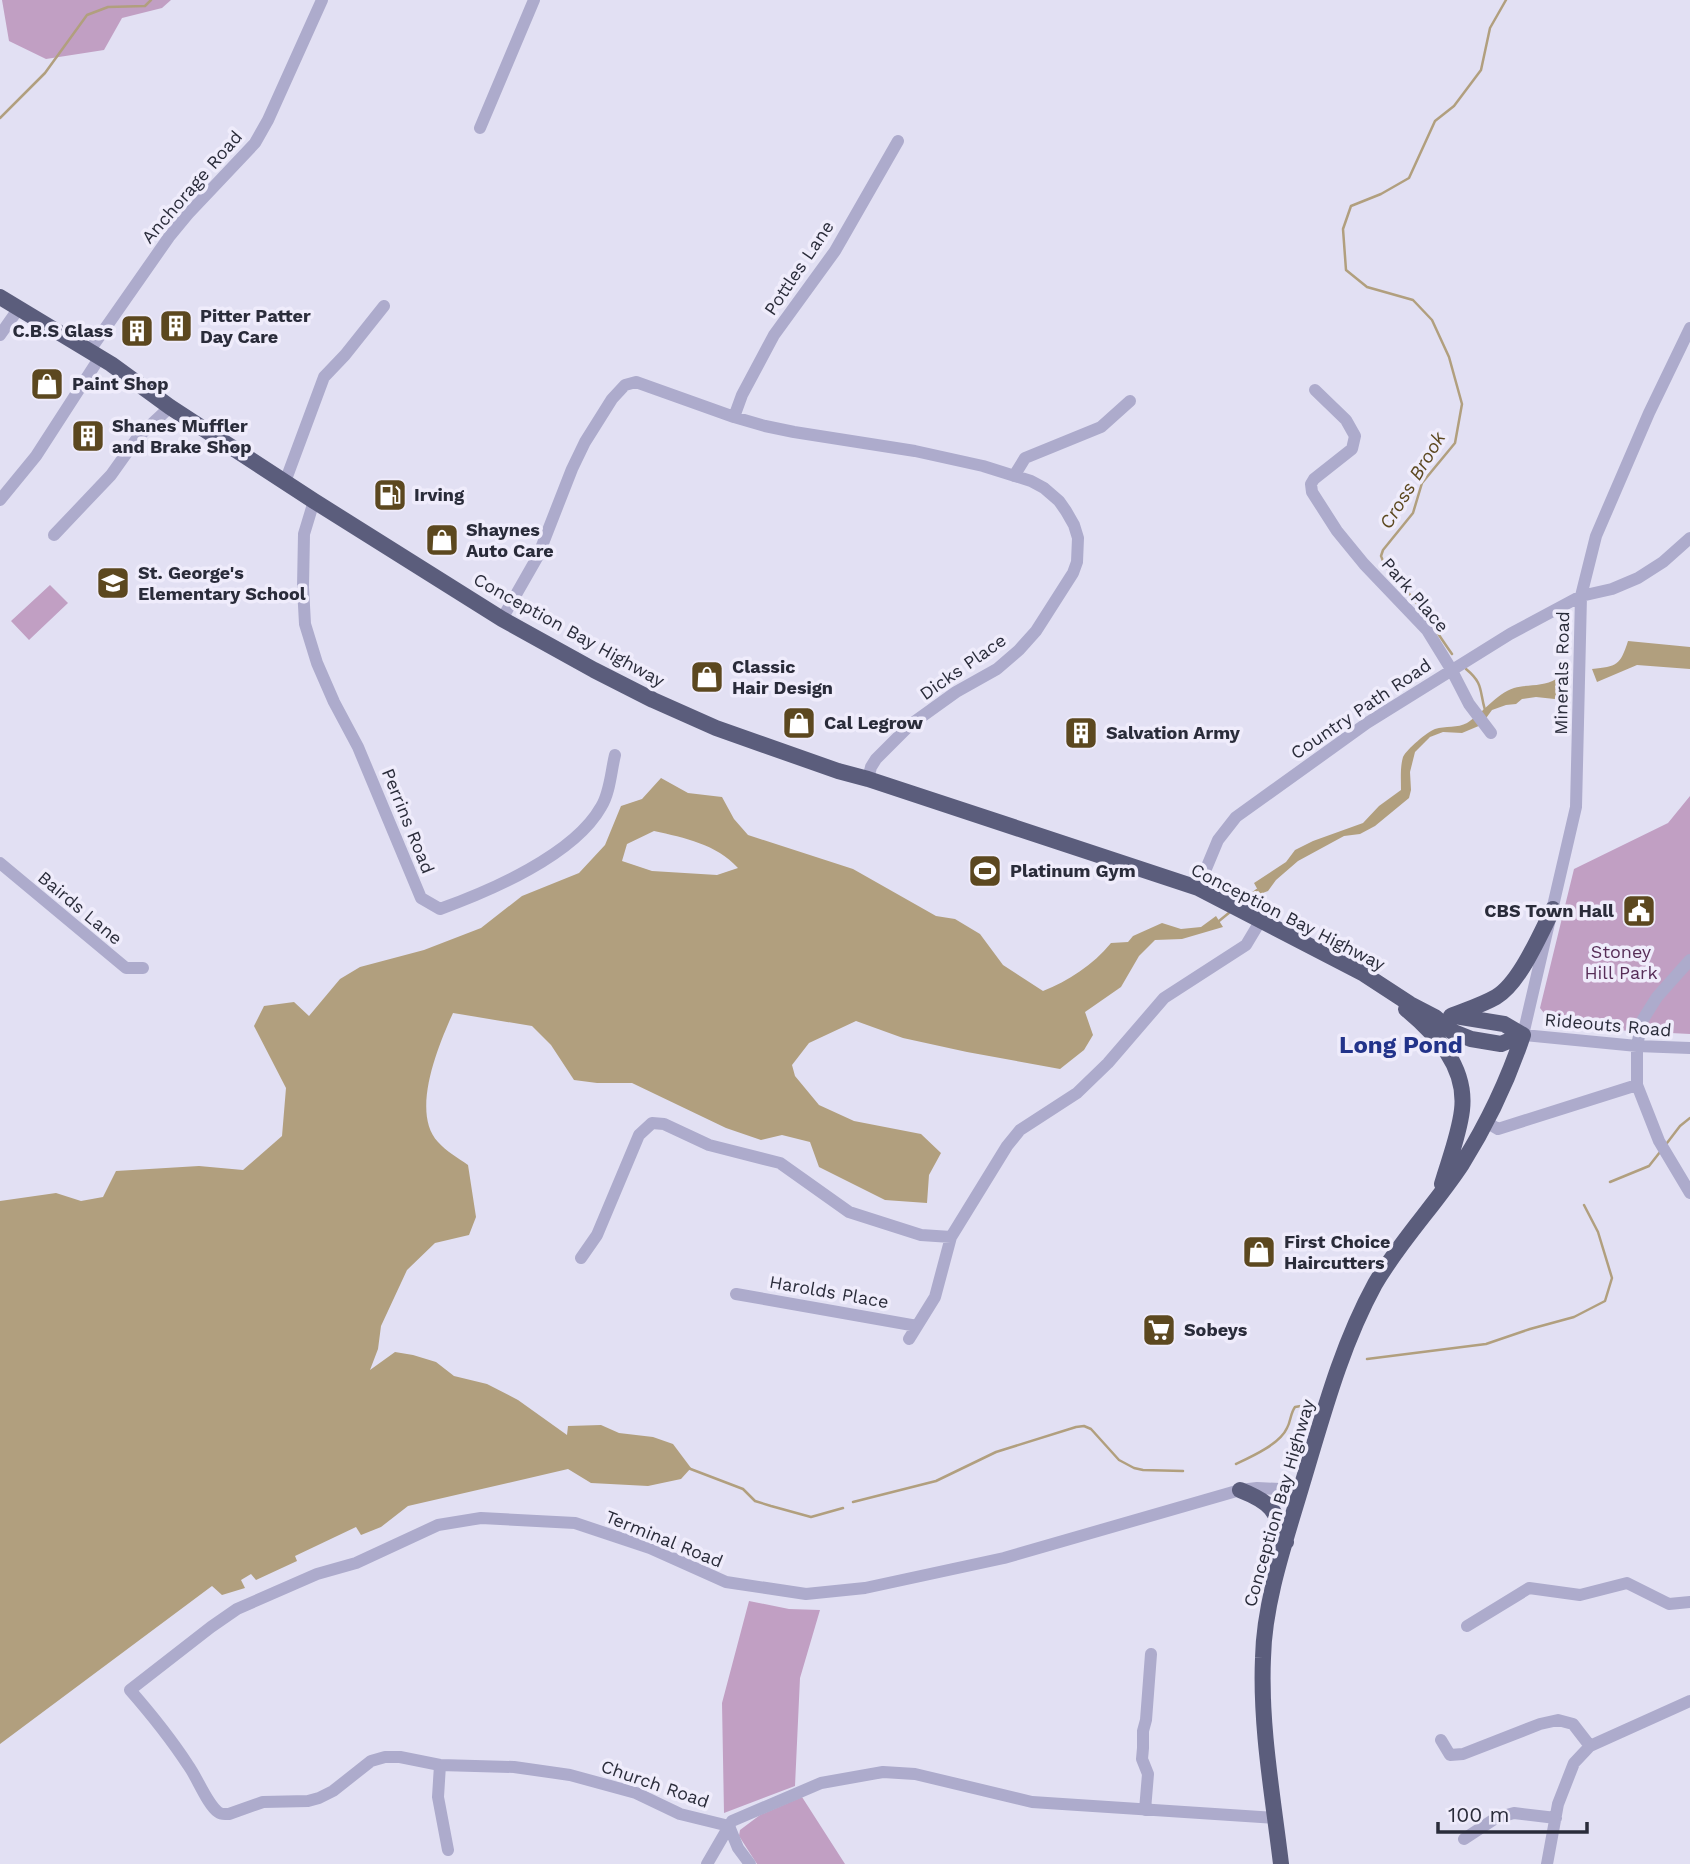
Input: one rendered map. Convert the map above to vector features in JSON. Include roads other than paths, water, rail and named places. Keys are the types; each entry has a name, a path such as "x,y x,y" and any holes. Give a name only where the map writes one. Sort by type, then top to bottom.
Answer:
{"main road":[{"name":"Conception Bay Highway","path":"0,297 95,354 170,407 314,501 502,619 606,676 716,728 838,771 1198,888 1443,1016 1462,1016 1504,1024 1523,1035 1486,1122 1461,1166 1386,1267 1361,1312 1338,1369 1301,1490 1269,1606 1262,1658 1265,1726 1281,1864"},
{"path":"1443,1016 1490,1000 1509,986 1522,968 1553,909"},
{"path":"1375,982 1433,1034 1454,1063 1460,1079 1463,1095 1460,1121 1440,1193"},
{"path":"1240,1490 1269,1504 1286,1542"}],"street":[{"name":"Anchorage Road","path":"0,500 36,456 95,354 175,229 255,144 322,0"},
{"path":"480,128 534,0"},
{"name":"Pottles Lane","path":"734,417 774,335 835,251 898,141"},
{"path":"285,482 324,377 384,306"},
{"path":"0,335 19,308"},
{"name":"Minerals Road","path":"1523,1035 1576,807 1581,596 1596,537 1648,413 1690,328"},
{"name":"Dicks Place","path":"502,619 538,556 585,442 612,399 625,385 636,382 734,417 794,432 915,451 983,466 1031,481 1044,488 1059,501 1079,537 1079,550 1073,573 1036,632 1019,650 997,669 956,692 910,725 876,760 868,779"},
{"name":"Park Place","path":"1315,390 1346,420 1355,436 1352,449 1314,479 1311,484 1312,492 1364,564 1427,631 1462,692 1489,730"},
{"path":"1014,476 1025,458 1101,427 1130,401"},
{"path":"54,535 111,475 138,437 170,407"},
{"name":"Perrins Road","path":"314,501 304,534 305,624 317,663 358,747 421,898 440,909 482,894 556,853 585,829 603,806 615,755"},
{"name":"Country Path Road","path":"1198,888 1218,839 1236,817 1367,723 1451,669 1581,596 1612,589 1638,578 1663,562 1690,538"},
{"name":"Bairds Lane","path":"0,863 126,968 143,968"},
{"path":"909,1339 936,1297 951,1237 1007,1146 1020,1130 1077,1093 1108,1063 1164,998 1246,945 1258,919"},
{"path":"1690,960 1657,997 1642,1021 1637,1046 1637,1085 1659,1141 1690,1193"},
{"name":"Rideouts Road","path":"1523,1035 1637,1046 1690,1048"},
{"path":"1486,1122 1498,1129 1637,1085"},
{"path":"582,1258 597,1235 639,1135 652,1123 664,1124 709,1145 780,1163 849,1212 921,1235 951,1237"},
{"name":"Harolds Place","path":"736,1294 917,1326"},
{"name":"Terminal Road","path":"131,1690 237,1609 317,1574 356,1563 438,1525 481,1518 575,1523 650,1548 726,1582 806,1594 865,1588 1004,1558 1240,1490 1301,1490"},
{"path":"1467,1626 1529,1588 1580,1595 1628,1583 1669,1604 1690,1602"},
{"path":"1145,1810 1148,1774 1142,1759 1143,1731 1151,1654"},
{"name":"Church Road","path":"131,1690 160,1724 212,1806 223,1814 263,1802 294,1802 319,1798 333,1791 371,1761 400,1757 440,1765 514,1767 569,1775 636,1793 680,1814 729,1826"},
{"path":"1547,1864 1558,1804 1574,1763 1590,1746 1690,1701"},
{"path":"1441,1740 1450,1755 1463,1754 1540,1724 1559,1720 1573,1724 1590,1746"},
{"path":"440,1765 438,1797 448,1850"},
{"path":"707,1864 732,1821 821,1783 883,1772 915,1773 1032,1802 1276,1818"},
{"path":"1464,1839 1496,1818 1514,1813 1556,1818"},
{"path":"729,1826 738,1848 750,1864"}],"waterway":[{"path":"0,118 45,73 87,15 108,7 145,6 151,0"},
{"name":"Cross Brook","path":"1452,654 1381,556 1413,513 1422,483 1455,443 1462,404 1449,357 1432,320 1413,300 1367,287 1346,270 1343,229 1351,206 1381,194 1409,178 1435,121 1454,106 1481,70 1490,28 1506,0"},
{"name":"Cross Brook","path":"1466,669 1478,683 1485,710"},
{"path":"1240,903 1257,890"},
{"path":"1219,921 1230,912"},
{"path":"1667,1143 1690,1118"},
{"path":"1610,1182 1649,1166 1660,1152"},
{"path":"1367,1359 1486,1344 1574,1317 1605,1301 1612,1278 1598,1232 1584,1205"},
{"path":"1236,1464 1278,1439 1287,1428 1295,1407 1301,1406"},
{"path":"853,1502 936,1481 996,1452 1084,1426 1091,1429 1119,1460 1134,1468 1183,1471"},
{"path":"688,1468 743,1489 755,1501 811,1517 843,1508"}],"place":[{"name":"Pitter Patter Day Care","path":"176,326"},
{"name":"C.B.S Glass","path":"137,331"},
{"name":"Paint Shop","path":"47,384"},
{"name":"Shanes Muffler and Brake Shop","path":"88,436"},
{"name":"Irving","path":"390,495"},
{"name":"Shaynes Auto Care","path":"442,540"},
{"name":"St. George's Elementary School","path":"113,583"},
{"name":"Classic Hair Design","path":"707,677"},
{"name":"Cal Legrow","path":"799,723"},
{"name":"Salvation Army","path":"1081,733"},
{"name":"Platinum Gym","path":"985,871"},
{"name":"CBS Town Hall","path":"1639,911"},
{"name":"First Choice Haircutters","path":"1259,1252"},
{"name":"Sobeys","path":"1159,1330"}],"district":[{"name":"Long Pond","path":"1401,1045"}],"park label":[{"name":"Stoney Hill Park","path":"1621,962"}]}
